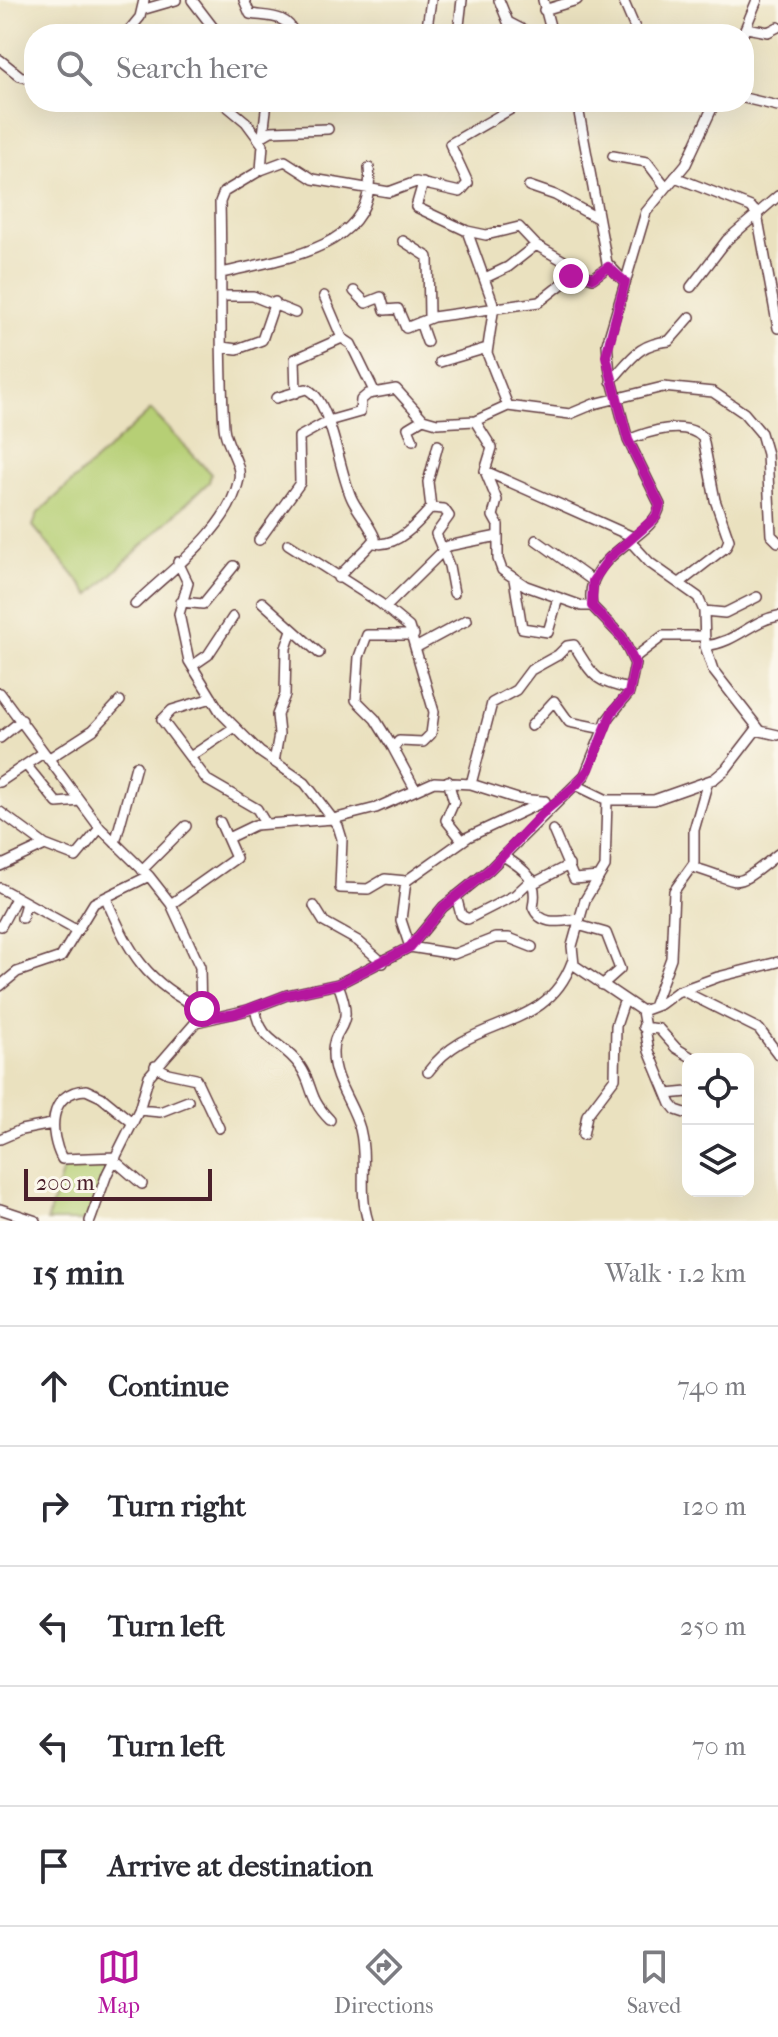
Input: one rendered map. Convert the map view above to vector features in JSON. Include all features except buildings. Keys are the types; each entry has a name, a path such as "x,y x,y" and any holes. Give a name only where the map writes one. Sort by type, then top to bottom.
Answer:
{"street":[{"path":"132,24 144,4 176,0"},
{"path":"192,0 210,24"},
{"path":"244,0 250,14 282,19 288,24"},
{"path":"427,24 431,0"},
{"path":"459,24 462,0"},
{"path":"499,0 508,22 512,24"},
{"path":"544,5 577,0"},
{"path":"623,0 633,24"},
{"path":"748,24 757,0"},
{"path":"754,31 768,32 778,27"},
{"path":"0,60 24,77"},
{"path":"754,100 778,106"},
{"path":"233,112 261,137"},
{"path":"261,170 264,148 261,137 265,112"},
{"path":"135,604 218,522 238,480 238,469 225,439 222,195 227,188 285,161 313,179 389,192 410,183 423,183 452,192 464,190 466,178 450,144 503,112"},
{"path":"579,112 608,267 625,282"},
{"path":"592,606 593,581 631,538 656,517 660,505 628,440 611,381 607,344 646,212 675,177 705,131 712,112"},
{"path":"261,137 271,131 328,129"},
{"path":"613,156 647,162 666,187"},
{"path":"222,273 330,242 362,216 370,188 369,168"},
{"path":"675,177 751,207 757,214 778,328"},
{"path":"423,183 416,207 467,231 491,236 519,227 536,245 571,265 576,273 593,278 608,267"},
{"path":"529,186 555,195 597,218"},
{"path":"691,287 727,240 778,196"},
{"path":"467,231 494,306 487,348 508,406"},
{"path":"403,241 428,257 424,320 427,342"},
{"path":"485,278 508,267 536,245"},
{"path":"354,291 366,303 381,297 385,310 398,309 404,327 494,306 539,302 576,273"},
{"path":"222,296 247,295 275,302 295,313"},
{"path":"324,296 342,338 351,344 375,393"},
{"path":"222,347 237,349 262,340 275,302"},
{"path":"611,381 640,349 650,342 669,341 690,317"},
{"path":"296,393 295,359 342,338"},
{"path":"440,362 487,348"},
{"path":"259,540 300,483 299,437 328,421 360,412 363,398 375,393 396,389 423,419 437,423 475,421 508,406 565,415 663,387 713,392 749,418 761,433 767,454 771,535 778,542"},
{"path":"276,398 306,389 313,392 328,421 353,501 367,520 375,543"},
{"path":"413,440 408,428 423,419"},
{"path":"106,898 127,947 157,983 202,1014 255,1008 287,995 338,984 410,947 456,896 503,856 589,769 604,729 630,689 634,658 622,637 592,606 558,598 514,579 500,566 493,513 497,500 485,471 492,448 475,421"},
{"path":"628,440 663,430 693,431 703,438 718,512 729,540 726,547 681,582"},
{"path":"431,508 428,482 438,445"},
{"path":"767,454 778,449"},
{"path":"485,471 631,538 658,569 681,582 698,597 704,611 704,641 721,684 759,729 778,735"},
{"path":"338,578 355,556 375,543 384,544 403,534 431,508 444,509 449,516 436,531 454,593"},
{"path":"386,607 442,550 453,543 498,536"},
{"path":"536,540 593,581"},
{"path":"288,544 386,607 414,635 434,712 433,726 425,741 399,741 393,748"},
{"path":"178,562 188,583 181,602 180,623 192,666 235,727 274,762 305,783 324,812 333,819 342,839 338,880 342,890 375,888 385,879 406,881 462,840 545,801"},
{"path":"181,602 203,604 234,566"},
{"path":"514,579 522,628 548,632 558,598"},
{"path":"704,611 725,613 757,597"},
{"path":"262,602 319,653"},
{"path":"634,658 663,636 729,642 760,622 778,616"},
{"path":"192,666 208,655 233,617"},
{"path":"417,647 467,620"},
{"path":"274,762 279,734 277,715 285,695 286,648 292,630"},
{"path":"414,635 367,635 359,657 357,704 375,719 415,789"},
{"path":"471,784 492,703 516,690 531,670 558,655 567,646 574,645 600,682 630,689"},
{"path":"0,693 100,828 146,873 171,904 200,967 202,1014 155,1066 90,1221"},
{"path":"212,698 162,717 165,726 207,780 257,809 266,824"},
{"path":"0,782 93,730 120,701"},
{"path":"531,726 554,701 569,722 604,729"},
{"path":"0,738 22,720"},
{"path":"190,757 235,727"},
{"path":"576,785 607,800 647,801 708,781 726,769 759,729"},
{"path":"26,765 57,803 80,801"},
{"path":"115,843 136,766"},
{"path":"448,781 454,802 446,820 462,840"},
{"path":"228,838 249,827 333,819 394,802 415,789 448,781 471,784 518,799 557,799"},
{"path":"653,1007 671,958 674,891 692,867 694,830 708,781"},
{"path":"428,1072 453,1045 548,1001 564,982 572,962 578,922 589,890 606,863 607,800"},
{"path":"0,812 45,845 79,857 100,828"},
{"path":"171,904 233,860 236,853 220,822"},
{"path":"0,986 17,972 61,957 94,903 146,873 186,826"},
{"path":"553,830 575,880 599,877"},
{"path":"0,866 45,845"},
{"path":"692,867 734,881 753,876 778,854"},
{"path":"503,856 533,881"},
{"path":"456,896 461,915 468,919 515,895 533,881 569,865"},
{"path":"406,881 401,920 410,947"},
{"path":"533,881 533,907 547,922 578,922 606,933 614,946 620,969 602,985"},
{"path":"0,888 76,930"},
{"path":"1,926 16,898"},
{"path":"22,918 26,903"},
{"path":"314,906 324,922 358,941 383,963"},
{"path":"410,947 454,954 495,938 532,947"},
{"path":"572,962 624,1002 642,1011 726,975 778,962"},
{"path":"338,984 346,1020 334,1044 333,1058 360,1128 361,1187 368,1221"},
{"path":"683,991 759,1029 778,1054"},
{"path":"583,1135 587,1115 615,1078 616,1026 624,1002"},
{"path":"255,1008 262,1033 299,1065 312,1099 330,1120"},
{"path":"642,1011 643,1027 667,1094 674,1108 682,1111"},
{"path":"643,1027 659,1029 684,1053"},
{"path":"155,1066 168,1073 196,1079 219,1128"},
{"path":"133,1123 101,1097 81,1090 56,1107 52,1124 62,1159 115,1159 142,1184"},
{"path":"667,1094 682,1093"},
{"path":"139,1110 156,1113 188,1101"},
{"path":"0,1139 21,1130 52,1124"},
{"path":"0,1209 36,1221"}],"green space":[{"path":"151,410 211,474 209,482 90,595 33,526 38,513"},
{"path":"111,1162 87,1221 47,1221 65,1163"}],"route":[{"path":"202,1009 201,1019 235,1014 287,995 338,984 410,947 450,900 489,870 557,799 576,785 589,769 612,712 629,693 634,658 622,637 594,610 591,591 593,581 609,558 651,523 660,505 657,493 628,440 606,356 625,282 608,267 593,278 581,273 571,276"}]}
